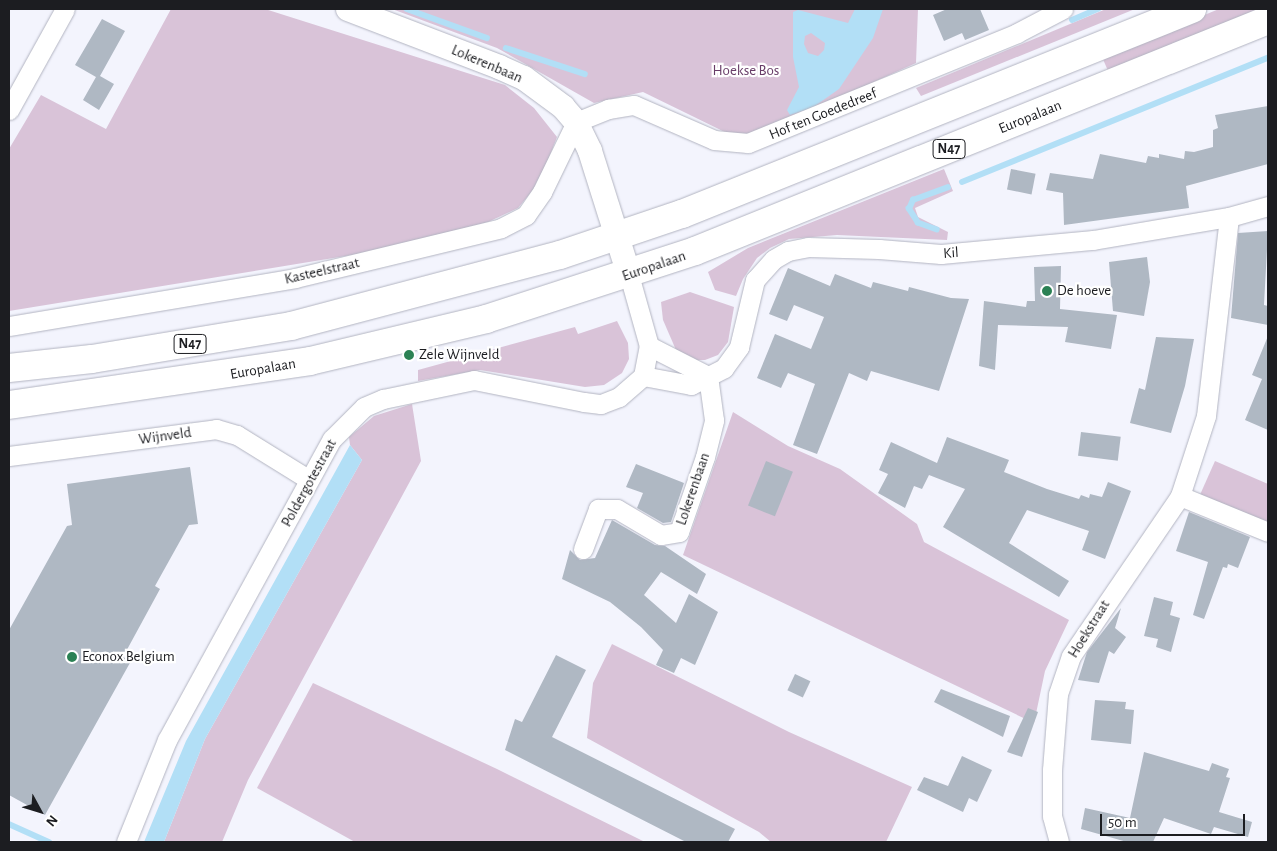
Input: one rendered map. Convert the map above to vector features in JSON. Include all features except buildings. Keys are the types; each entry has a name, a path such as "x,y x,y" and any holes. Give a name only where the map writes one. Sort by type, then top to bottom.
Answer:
{"highway":[{"name":"N47","path":"9,368 101,357 291,326 495,274 618,238 1192,9"},
{"name":"Europalaan","path":"9,406 189,382 310,361 486,319 629,275 695,251 1268,20"}],"street":[{"path":"9,110 65,9"},
{"name":"Lokerenbaan","path":"348,9 524,78 563,107 576,122 590,151 629,275"},
{"name":"Hof ten Goededreef","path":"576,122 608,109 634,105 714,140 748,143 1017,33 1063,9"},
{"name":"Kasteelstraat","path":"9,326 294,278 501,228 526,215 542,192 576,122"},
{"name":"Kil","path":"643,376 691,385 724,368 739,347 755,280 774,259 788,251 808,247 941,254 1093,240 1229,217 1268,206"},
{"name":"Hoekstraat","path":"1059,842 1052,816 1052,760 1058,694 1071,656 1180,496 1206,416 1229,217"},
{"path":"629,275 649,346 643,376"},
{"path":"649,346 708,376"},
{"name":"Poldergotestraat","path":"126,842 167,740 308,479 332,439 350,419 364,408 383,399 474,380 601,404 632,389 643,376"},
{"name":"Lokerenbaan","path":"583,549 598,509 617,509 661,535 679,532 705,457 714,420 708,376"},
{"name":"Wijnveld","path":"9,456 216,429 236,435 308,479"},
{"path":"1180,496 1268,532"}],"green space":[{"path":"171,9 265,9 505,85 534,108 557,137 547,163 533,190 518,208 488,222 370,252 9,311 9,149 41,95 106,129"},
{"name":"Hoekse Bos","path":"392,9 918,9 916,63 756,135 735,137 643,92 594,103 497,48"},
{"path":"1106,9 1135,9 921,96 916,88"},
{"path":"1219,9 1268,9 1109,73 1102,57"},
{"path":"944,169 953,191 915,208 918,217 948,232 947,240 837,235 789,239 770,248 757,258 743,279 736,296 715,290 708,272 748,248"},
{"path":"690,292 734,307 728,342 718,355 705,360 693,360 676,350 663,320 661,302"},
{"path":"617,321 628,343 629,359 622,373 604,385 585,387 480,370 418,381 418,370 575,327 578,334"},
{"path":"412,404 421,461 248,780 222,842 164,842 205,739 362,460 350,445 349,437 374,416"},
{"path":"733,412 788,446 840,469 917,524 924,542 1069,620 1045,671 1034,723 683,555"},
{"path":"1215,461 1268,484 1268,524 1199,497"},
{"path":"612,644 789,732 912,787 886,842 771,842 759,832 587,738 593,683"},
{"path":"313,683 497,769 645,842 355,842 257,788"}],"water":[{"path":"855,9 883,9 873,38 839,89 812,108 790,115 787,110 799,87 793,57 793,12 798,10 848,23","holes":["811,33 825,43 824,50 818,56 808,53 804,44 805,36"]},
{"path":"350,445 362,460 205,739 164,842 144,842 186,741"}],"waterway":[{"path":"407,9 487,38"},
{"path":"1072,20 1098,9"},
{"path":"506,48 585,74"},
{"path":"962,182 1268,58"},
{"path":"937,230 918,223 909,209 913,200 948,187"},
{"path":"9,824 49,842"}],"place":[{"name":"De hoeve","path":"1047,291"},
{"name":"Zele Wijnveld","path":"409,355"},
{"name":"Econox Belgium","path":"72,657"}]}
